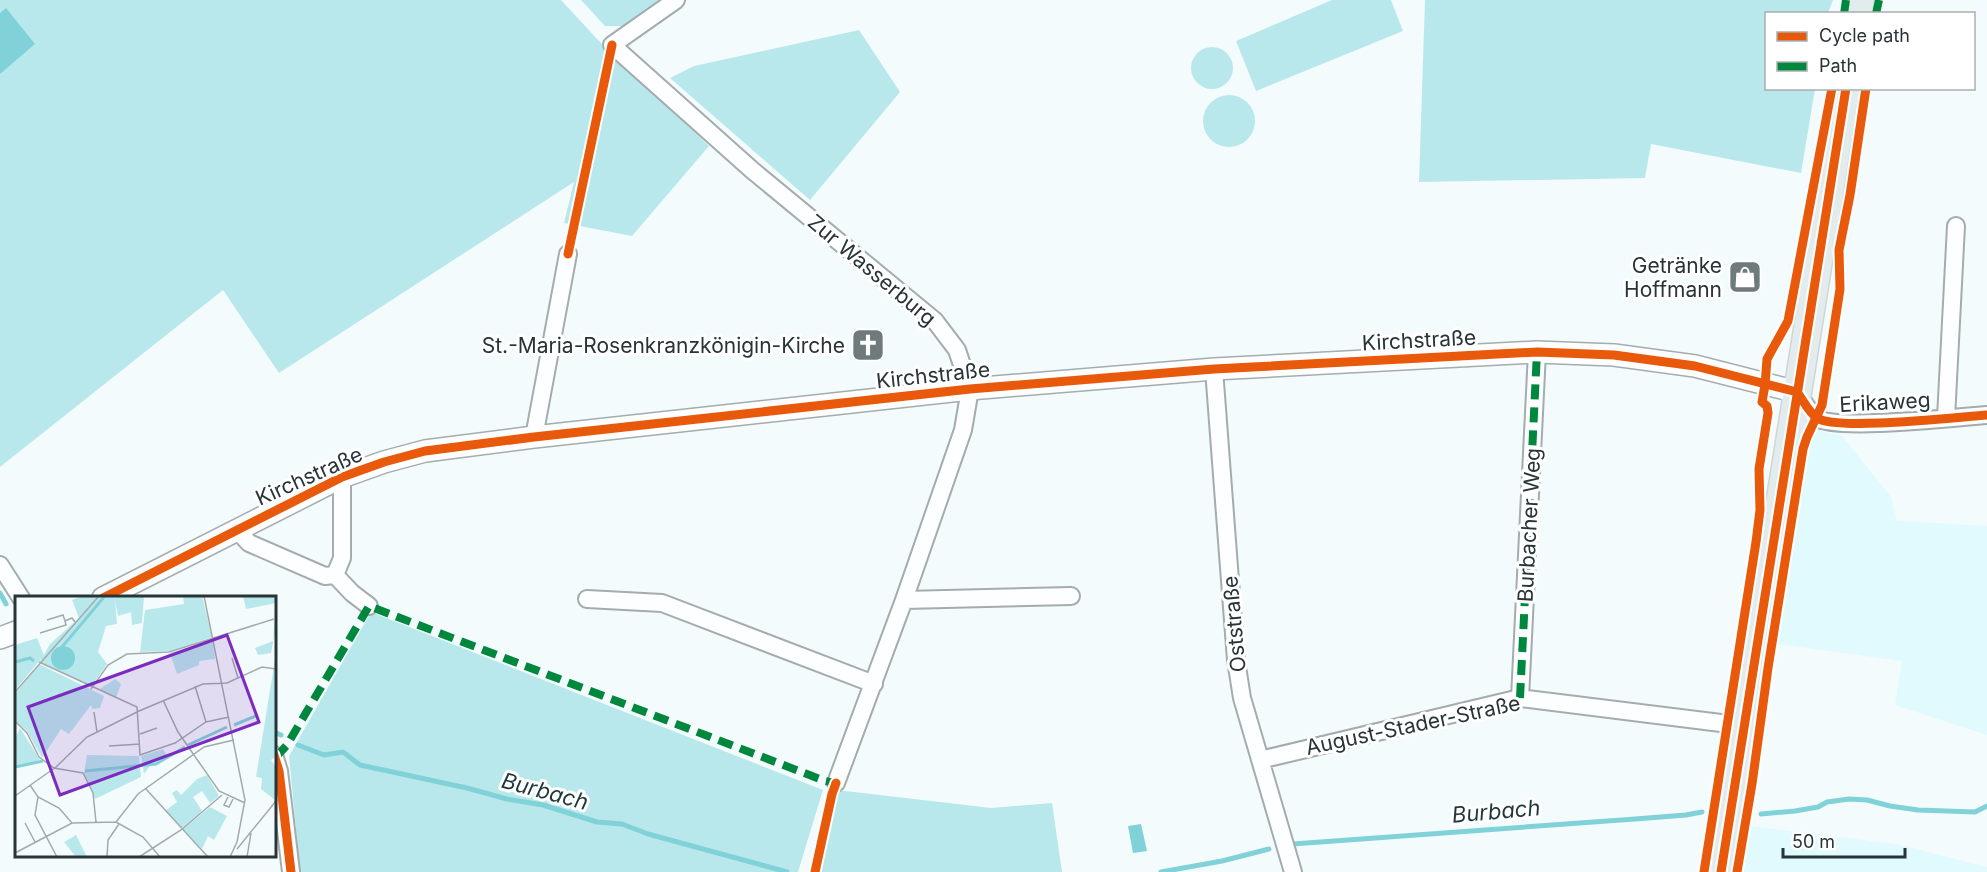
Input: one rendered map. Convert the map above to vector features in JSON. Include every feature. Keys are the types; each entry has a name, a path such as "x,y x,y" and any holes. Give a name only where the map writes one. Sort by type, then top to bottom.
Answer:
{"main road":[{"path":"1721,872 1846,90"}],"street":[{"name":"Zur Wasserburg","path":"676,0 612,45 752,170 935,321 957,350 970,389 963,430 874,684 836,783"},
{"name":"Erikaweg","path":"1946,417 1956,226"},
{"path":"534,436 568,254"},
{"name":"Kirchstraße","path":"105,596 342,477 425,451 534,436 970,389 1214,369 1537,352 1614,355 1695,366 1797,392"},
{"name":"Burbacher Weg","path":"1520,698 1537,352"},
{"name":"Oststraße","path":"1214,369 1236,660 1242,698 1293,872"},
{"name":"Erikaweg","path":"1797,392 1816,418 1832,424 1865,424 1987,415"},
{"name":"Kirchstraße","path":"236,529 249,543 326,576 335,575 342,558 342,477"},
{"path":"0,565 20,596"},
{"path":"335,575 352,593 369,606"},
{"path":"904,600 1071,596"},
{"path":"587,599 662,603 874,684"},
{"path":"0,638 15,632"},
{"name":"August-Stader-Straße","path":"1260,760 1520,698 1744,726"},
{"path":"276,761 291,872"}],"shaded area":[{"path":"0,0 561,0 598,40 709,146 632,236 564,223 574,182 279,373 223,290 0,467"},
{"path":"581,0 662,0 625,26 605,26"},
{"path":"1332,0 1391,0 1403,31 1256,91 1236,41"},
{"path":"1425,0 1833,0 1828,12 1765,12 1765,90 1815,90 1801,173 1651,144 1645,178 1419,182"},
{"path":"6,8 35,44 0,74 0,13"},
{"path":"859,30 900,92 810,200 670,78 694,66"},
{"path":"1212,47 1220,48 1227,53 1232,60 1232,76 1227,83 1220,88 1212,89 1204,88 1197,83 1192,76 1191,68 1192,60 1197,53 1204,48"},
{"path":"1229,95 1239,97 1247,103 1253,111 1255,121 1253,131 1247,139 1239,145 1229,147 1219,145 1211,139 1205,131 1203,121 1205,111 1211,103 1219,97"},
{"path":"1816,430 1842,436 1891,497 1897,521 1987,526 1987,735 1895,705 1902,661 1778,644 1810,440"},
{"path":"371,612 823,790 798,872 300,872 289,756"},
{"path":"837,790 991,808 1052,803 1062,872 821,872"},
{"path":"1141,824 1147,851 1133,853 1128,826"},
{"path":"1750,826 1896,844 1987,867 1987,872 1743,872"}],"waterway":[{"name":"Burbach","path":"0,593 6,604"},
{"name":"Burbach","path":"276,733 281,735"},
{"name":"Burbach","path":"298,745 324,755 343,752 360,765 507,799 543,805 597,822 622,824 648,834 787,872"},
{"name":"Burbach","path":"1761,814 1795,811 1818,807 1827,802 1849,799 1867,800 1918,810 1975,812 1987,806"},
{"name":"Burbach","path":"1293,844 1702,812"},
{"name":"Burbach","path":"1161,872 1222,861 1269,849"}],"marked path":[{"path":"1844,12 1846,0"},
{"path":"1876,12 1879,0"},
{"path":"1520,698 1537,352"},
{"path":"276,757 287,745 369,606 825,781 836,783"}],"cycle path":[{"path":"568,254 612,45"},
{"path":"1704,872 1760,510 1759,469 1768,413 1767,406 1762,402 1767,359 1788,321 1832,90"},
{"path":"1721,872 1846,90"},
{"path":"1737,872 1803,449 1822,405 1840,289 1839,250 1866,90"},
{"path":"107,596 342,477 425,451 534,437 970,389 1214,369 1537,352 1614,355 1695,366 1797,392"},
{"path":"1797,392 1814,416 1829,422 1871,423 1987,415"},
{"path":"276,761 291,872"},
{"path":"815,872 836,783"}],"place":[{"name":"Getränke Hoffmann","path":"1745,277"},
{"name":"St.-Maria-Rosenkranzkönigin-Kirche","path":"868,345"}]}
